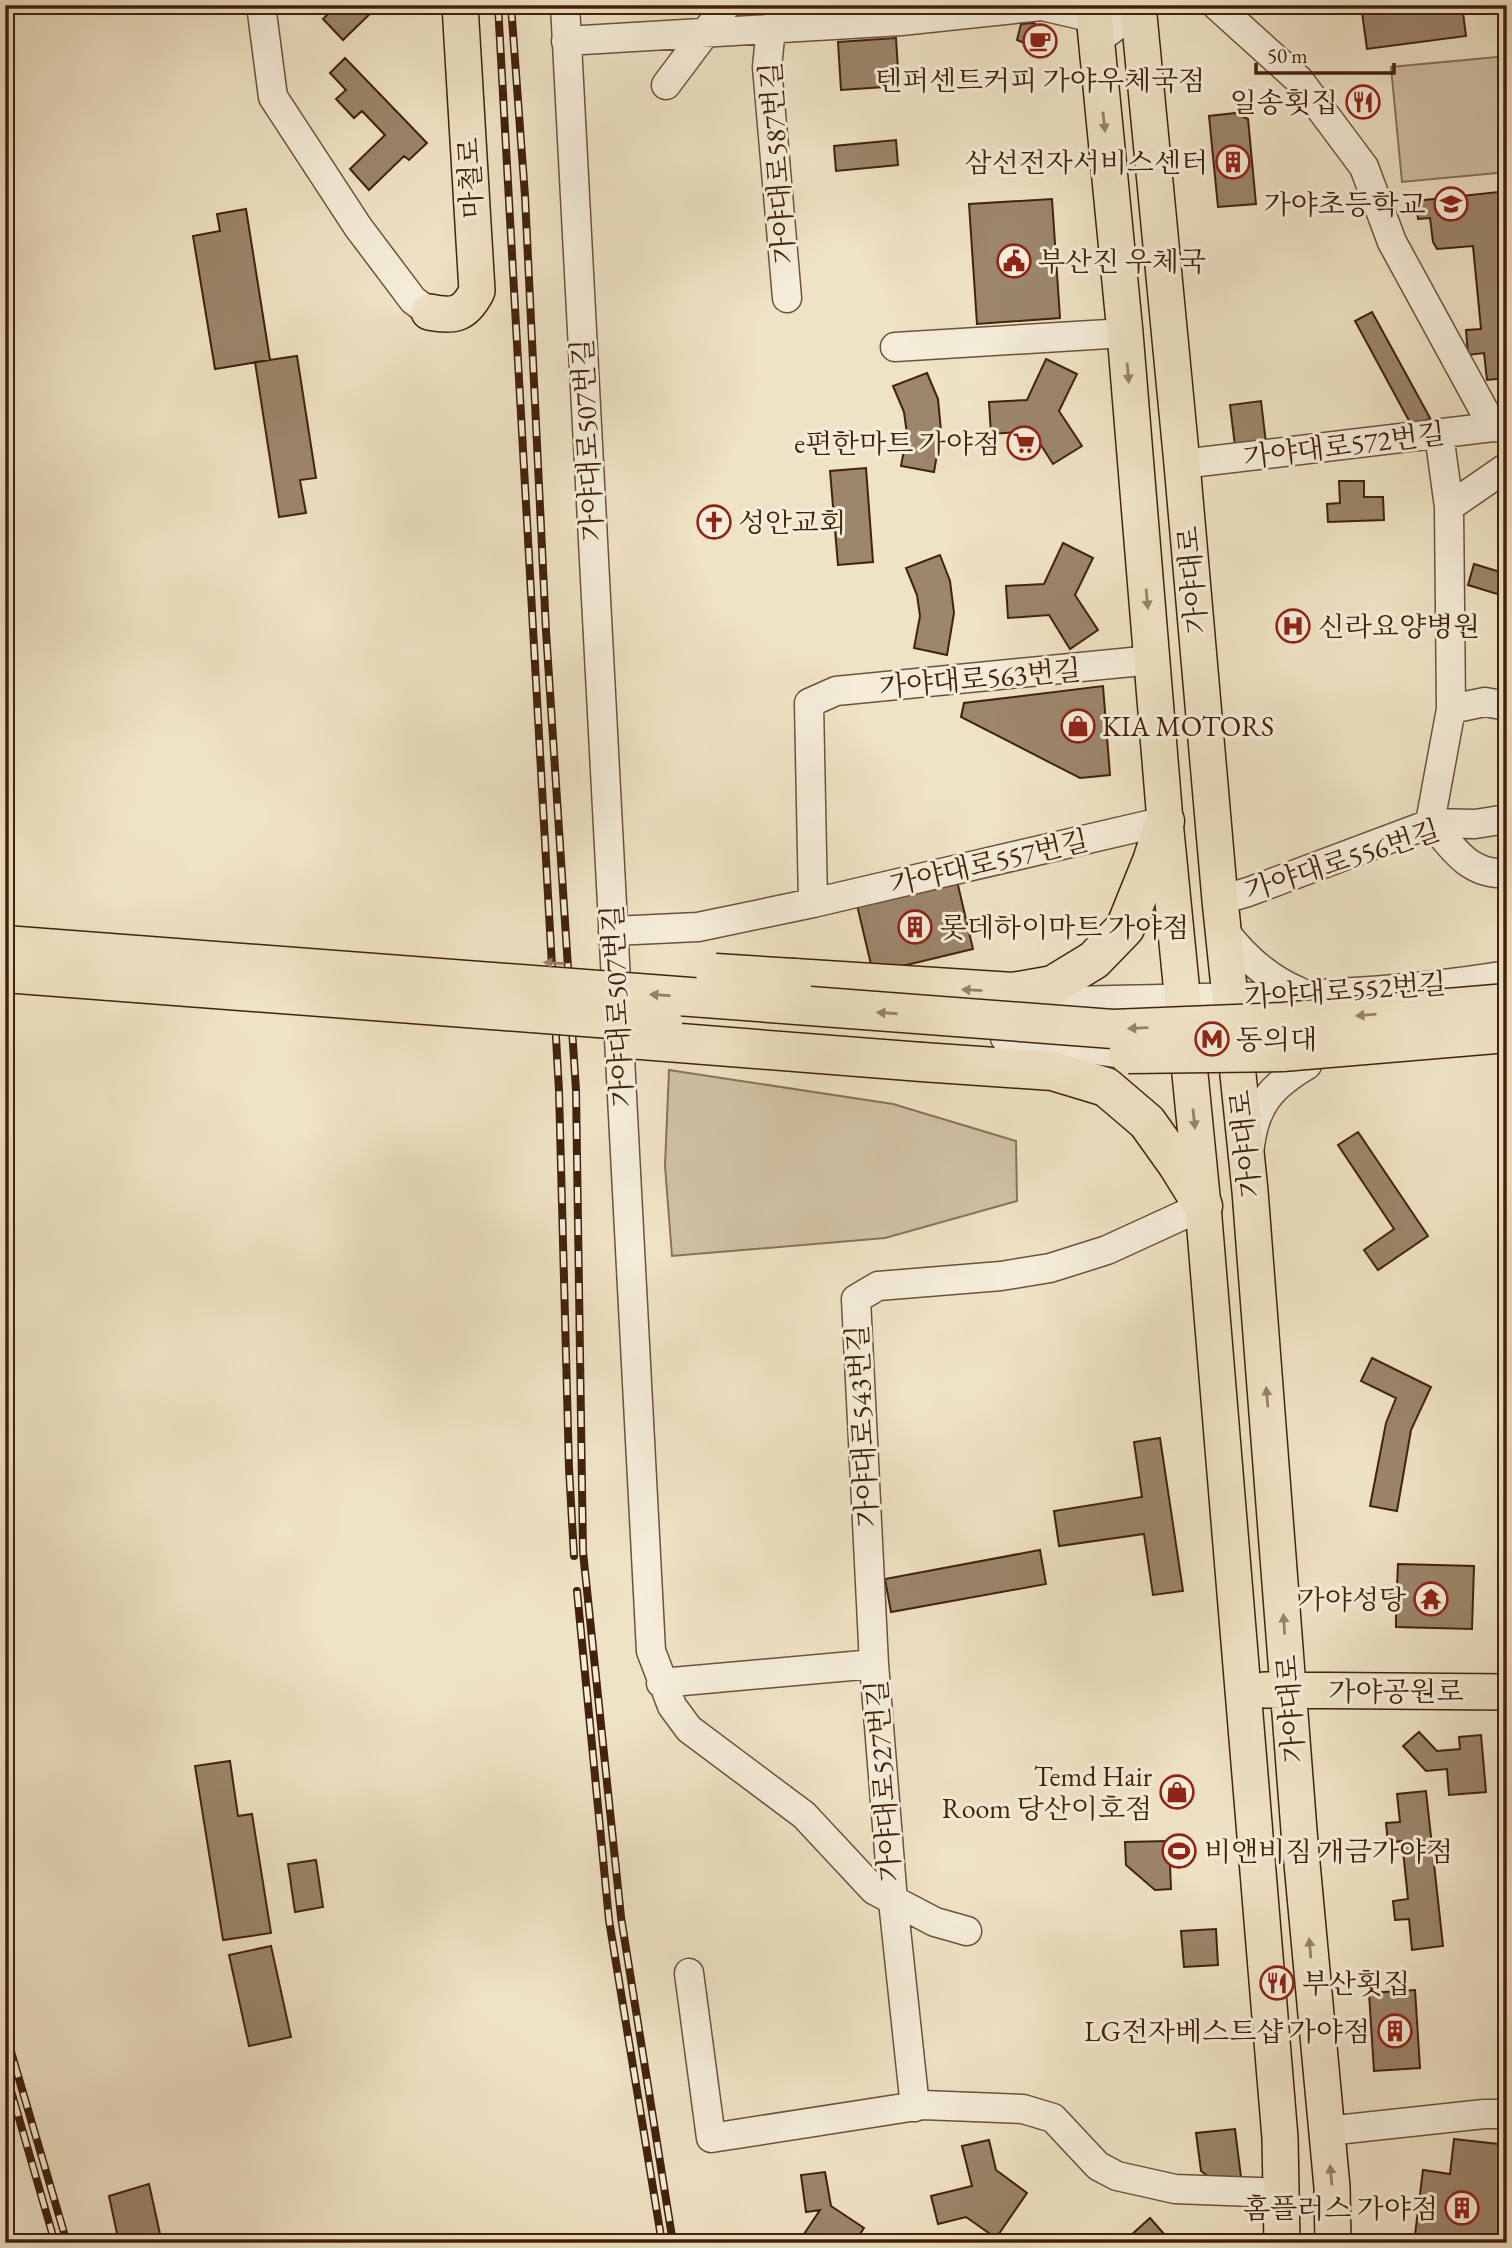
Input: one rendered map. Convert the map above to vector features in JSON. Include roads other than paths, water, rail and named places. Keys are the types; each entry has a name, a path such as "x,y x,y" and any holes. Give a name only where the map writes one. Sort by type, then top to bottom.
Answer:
{"highway":[{"path":"5,925 1013,992 1053,985 1094,960 1125,928 1152,861 1165,815"},
{"path":"5,945 1113,1029 1283,1022 1507,1003"},
{"path":"5,973 1110,1054 1282,1052 1507,1033"},
{"path":"5,996 1053,1071 1106,1087 1147,1122 1203,1206"}],"main road":[{"name":"마철로","path":"429,312 448,316 462,311 471,303 477,291 460,5"},
{"name":"가야대로","path":"1140,7 1211,801 1248,1166 1299,1832 1332,2187 1333,2243"},
{"name":"가야대로","path":"1093,17 1125,333 1165,815 1203,1206 1280,2138 1282,2243"},
{"path":"1165,815 1178,845 1186,850 1195,850 1202,843 1211,801"},
{"name":"가야공원로","path":"1242,1690 1507,1692"}],"street":[{"path":"261,5 273,97 358,228 413,300 429,312"},
{"name":"가야대로507번길","path":"565,5 651,1651 672,1706 689,1729 804,1815 874,1890 935,1923 967,1931"},
{"path":"666,85 726,5"},
{"path":"1216,5 1299,79 1364,167 1392,242 1500,428"},
{"name":"가야대로587번길","path":"566,41 901,21 1042,6 1093,17"},
{"path":"1093,17 1140,7"},
{"name":"가야대로587번길","path":"771,28 767,67 787,298"},
{"path":"895,347 1125,333"},
{"name":"가야대로572번길","path":"1182,464 1500,428"},
{"path":"1439,434 1449,507 1451,709 1432,817 1433,823 1464,862 1495,874 1507,873"},
{"path":"1449,507 1507,467"},
{"name":"가야대로563번길","path":"813,903 809,703 836,691 1152,660"},
{"path":"1451,709 1485,702 1507,706"},
{"name":"가야대로557번길","path":"613,931 698,927 813,903 1165,815"},
{"name":"가야대로556번길","path":"1222,914 1274,882 1433,823 1475,824 1507,819"},
{"path":"1222,914 1232,941 1271,978 1302,993"},
{"path":"1125,928 1101,976 1068,1001 1034,1010 924,1027 1237,1069 1507,1051"},
{"name":"가야대로552번길","path":"1068,1001 1231,997 1442,986 1507,975"},
{"path":"1001,1037 1101,1072 1116,1096"},
{"path":"1248,1166 1252,1128 1261,1106 1284,1079 1307,1065"},
{"name":"가야대로543번길","path":"874,1664 856,1299 878,1286 988,1278 1049,1268 1107,1250 1203,1206"},
{"name":"가야대로527번길","path":"661,1683 874,1664 893,1901"},
{"path":"893,1901 915,2107"},
{"path":"689,1973 710,2138 915,2107 1023,2109 1053,2118 1098,2166 1117,2176 1175,2189 1282,2193"},
{"path":"1327,2131 1484,2114 1507,2114"}],"railway":[{"path":"498,5 559,1091 569,1468 574,1556"},
{"path":"511,5 525,196 546,631 576,1090 583,1552 621,1917 673,2243"},
{"path":"577,1591 609,1920 662,2243"},
{"path":"5,2031 67,2243"},
{"path":"5,2070 55,2243"}],"place":[{"name":"텐퍼센트커피 가야우체국점","path":"1040,41"},
{"name":"일송횟집","path":"1363,102"},
{"name":"삼선전자서비스센터","path":"1233,162"},
{"name":"가야초등학교","path":"1451,204"},
{"name":"부산진 우체국","path":"1014,261"},
{"name":"e편한마트 가야점","path":"1024,443"},
{"name":"성안교회","path":"714,522"},
{"name":"신라요양병원","path":"1293,626"},
{"name":"KIA MOTORS","path":"1078,726"},
{"name":"롯데하이마트 가야점","path":"915,927"},
{"name":"동의대","path":"1212,1039"},
{"name":"가야성당","path":"1431,1599"},
{"name":"Temd Hair Room 당산이호점","path":"1177,1792"},
{"name":"비앤비짐 개금가야점","path":"1179,1851"},
{"name":"부산횟집","path":"1277,1983"},
{"name":"LG전자베스트샵 가야점","path":"1395,2031"},
{"name":"홈플러스 가야점","path":"1462,2208"}]}
